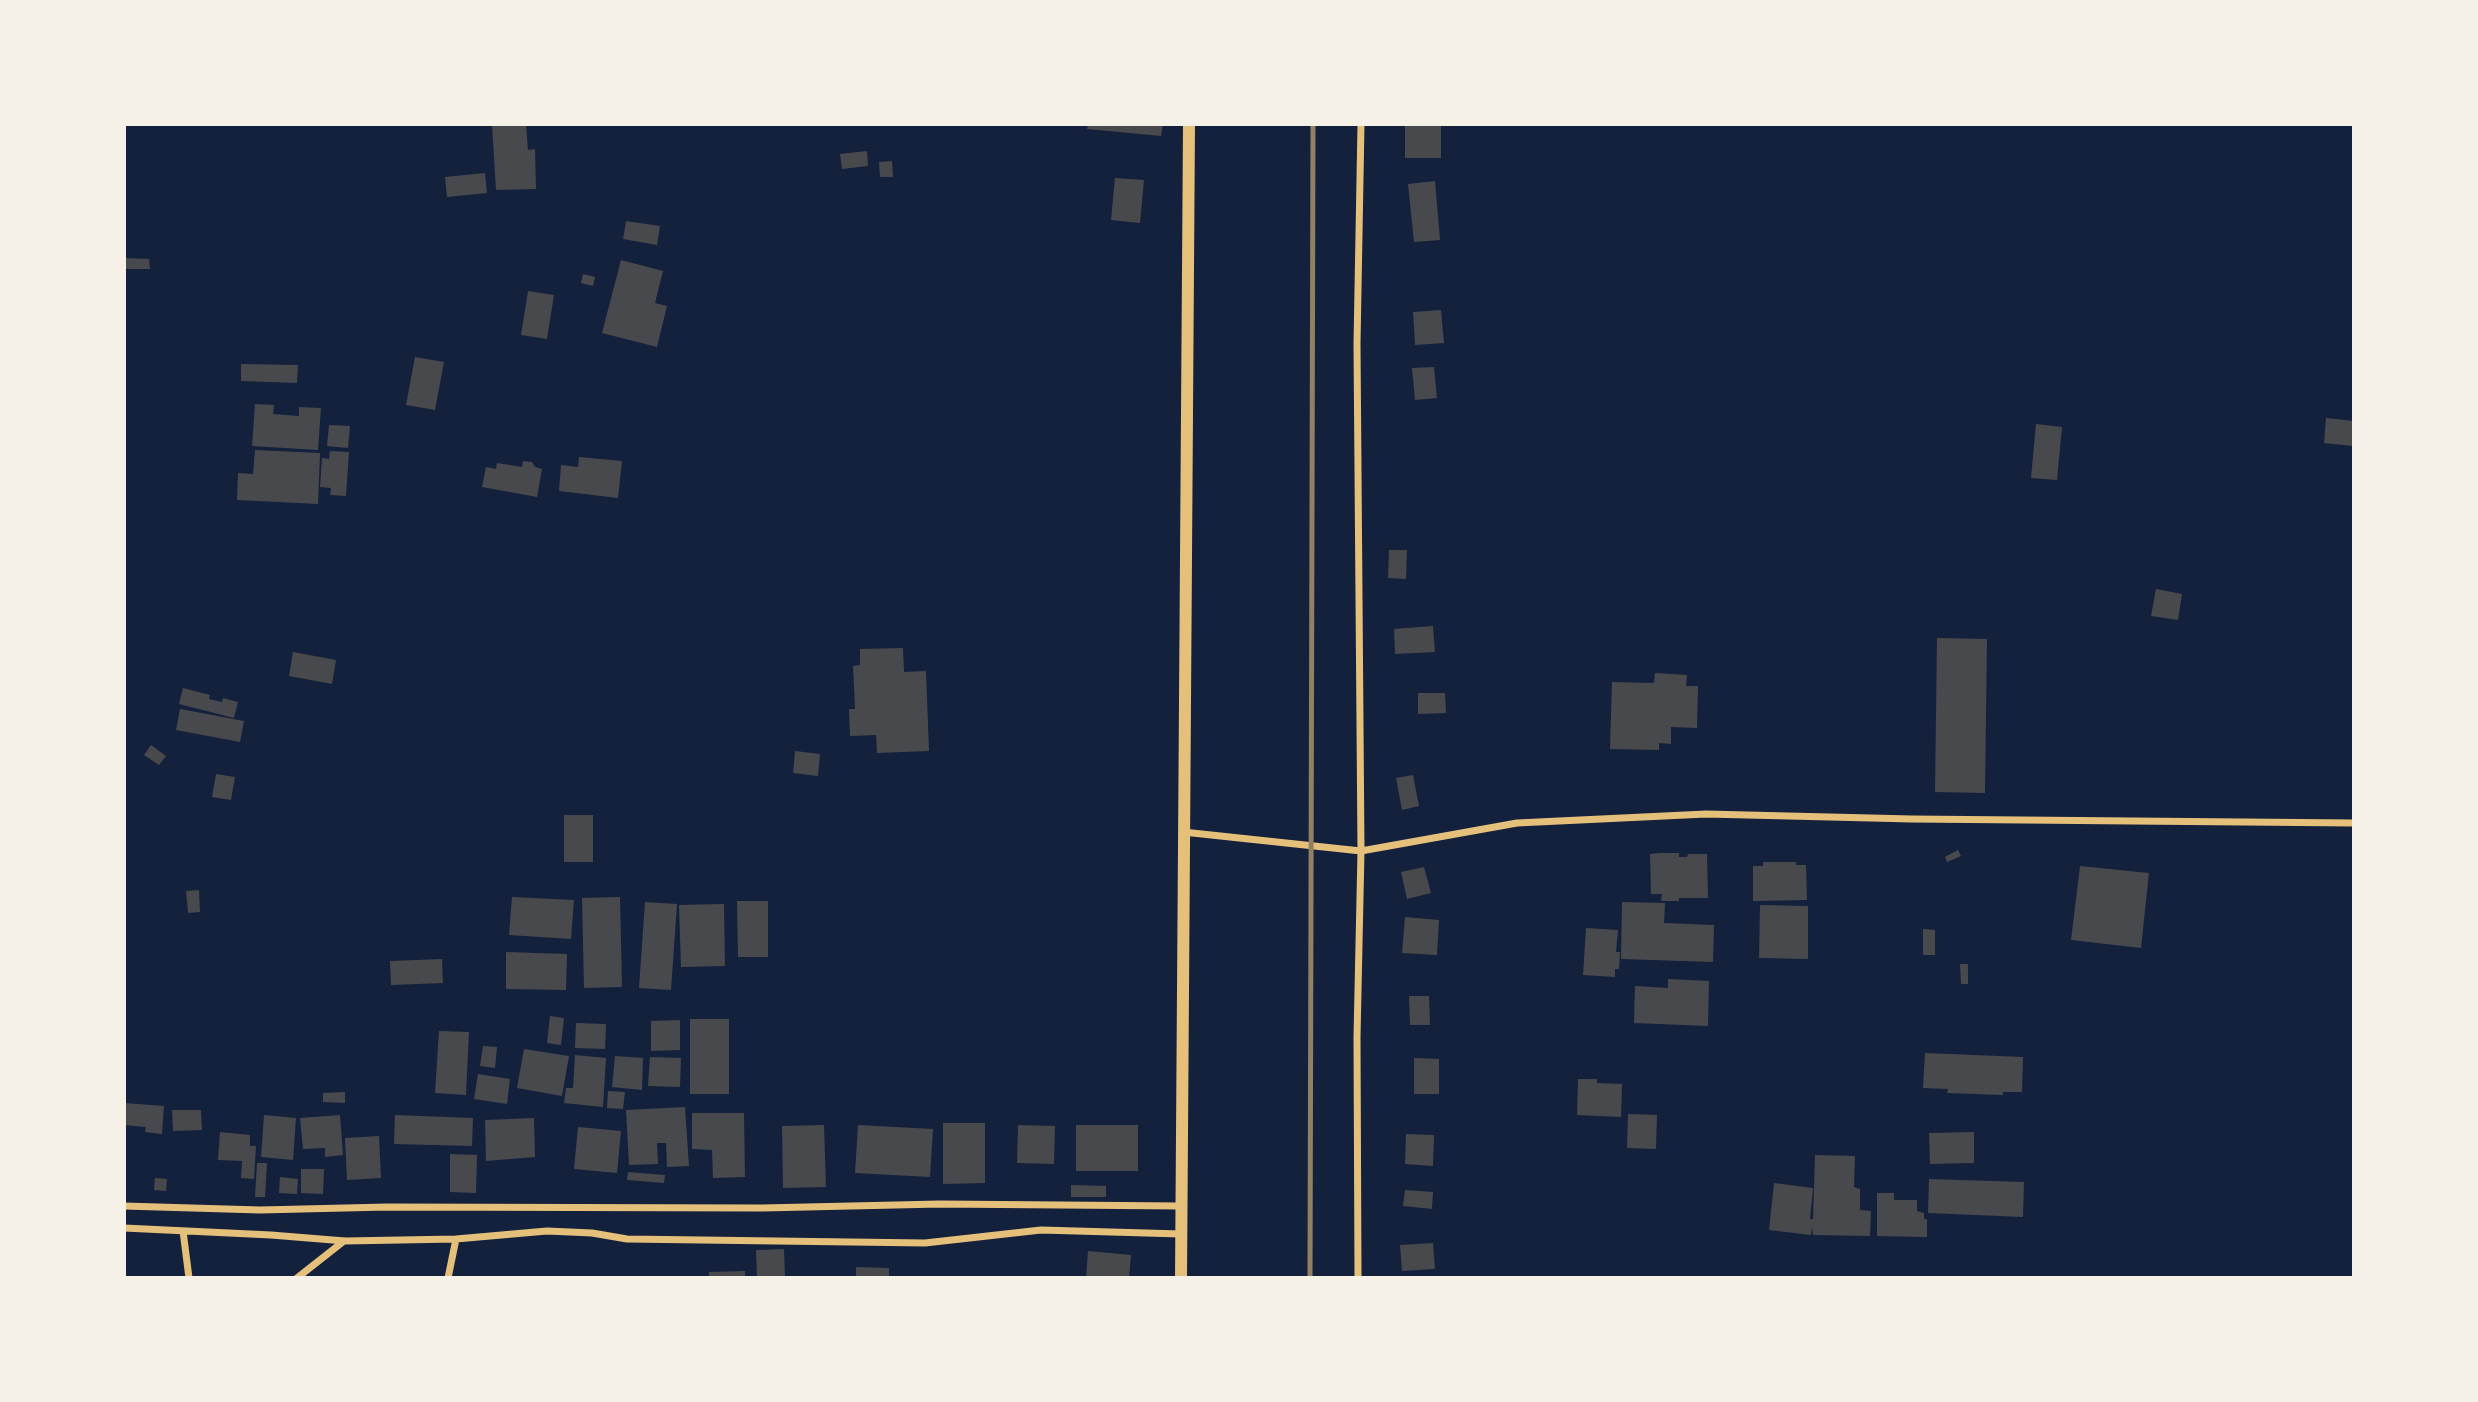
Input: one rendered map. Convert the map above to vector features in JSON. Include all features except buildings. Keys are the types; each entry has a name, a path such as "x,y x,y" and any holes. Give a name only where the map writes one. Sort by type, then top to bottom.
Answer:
{"street":[{"path":"1181,1278 1189,124"},
{"path":"1358,1278 1357,1037 1361,851 1357,344 1361,124"},
{"path":"1183,832 1361,851 1517,823 1706,814 1912,819 2354,823"},
{"path":"124,1206 260,1210 400,1207 749,1208 940,1203 1181,1206"},
{"path":"124,1228 345,1241 456,1239 547,1231 592,1233 627,1239 925,1243 1041,1230 1181,1234"},
{"path":"183,1231 190,1278"},
{"path":"447,1278 456,1239"},
{"path":"297,1278 345,1241"}],"railway":[{"path":"1310,1278 1313,124"}]}
